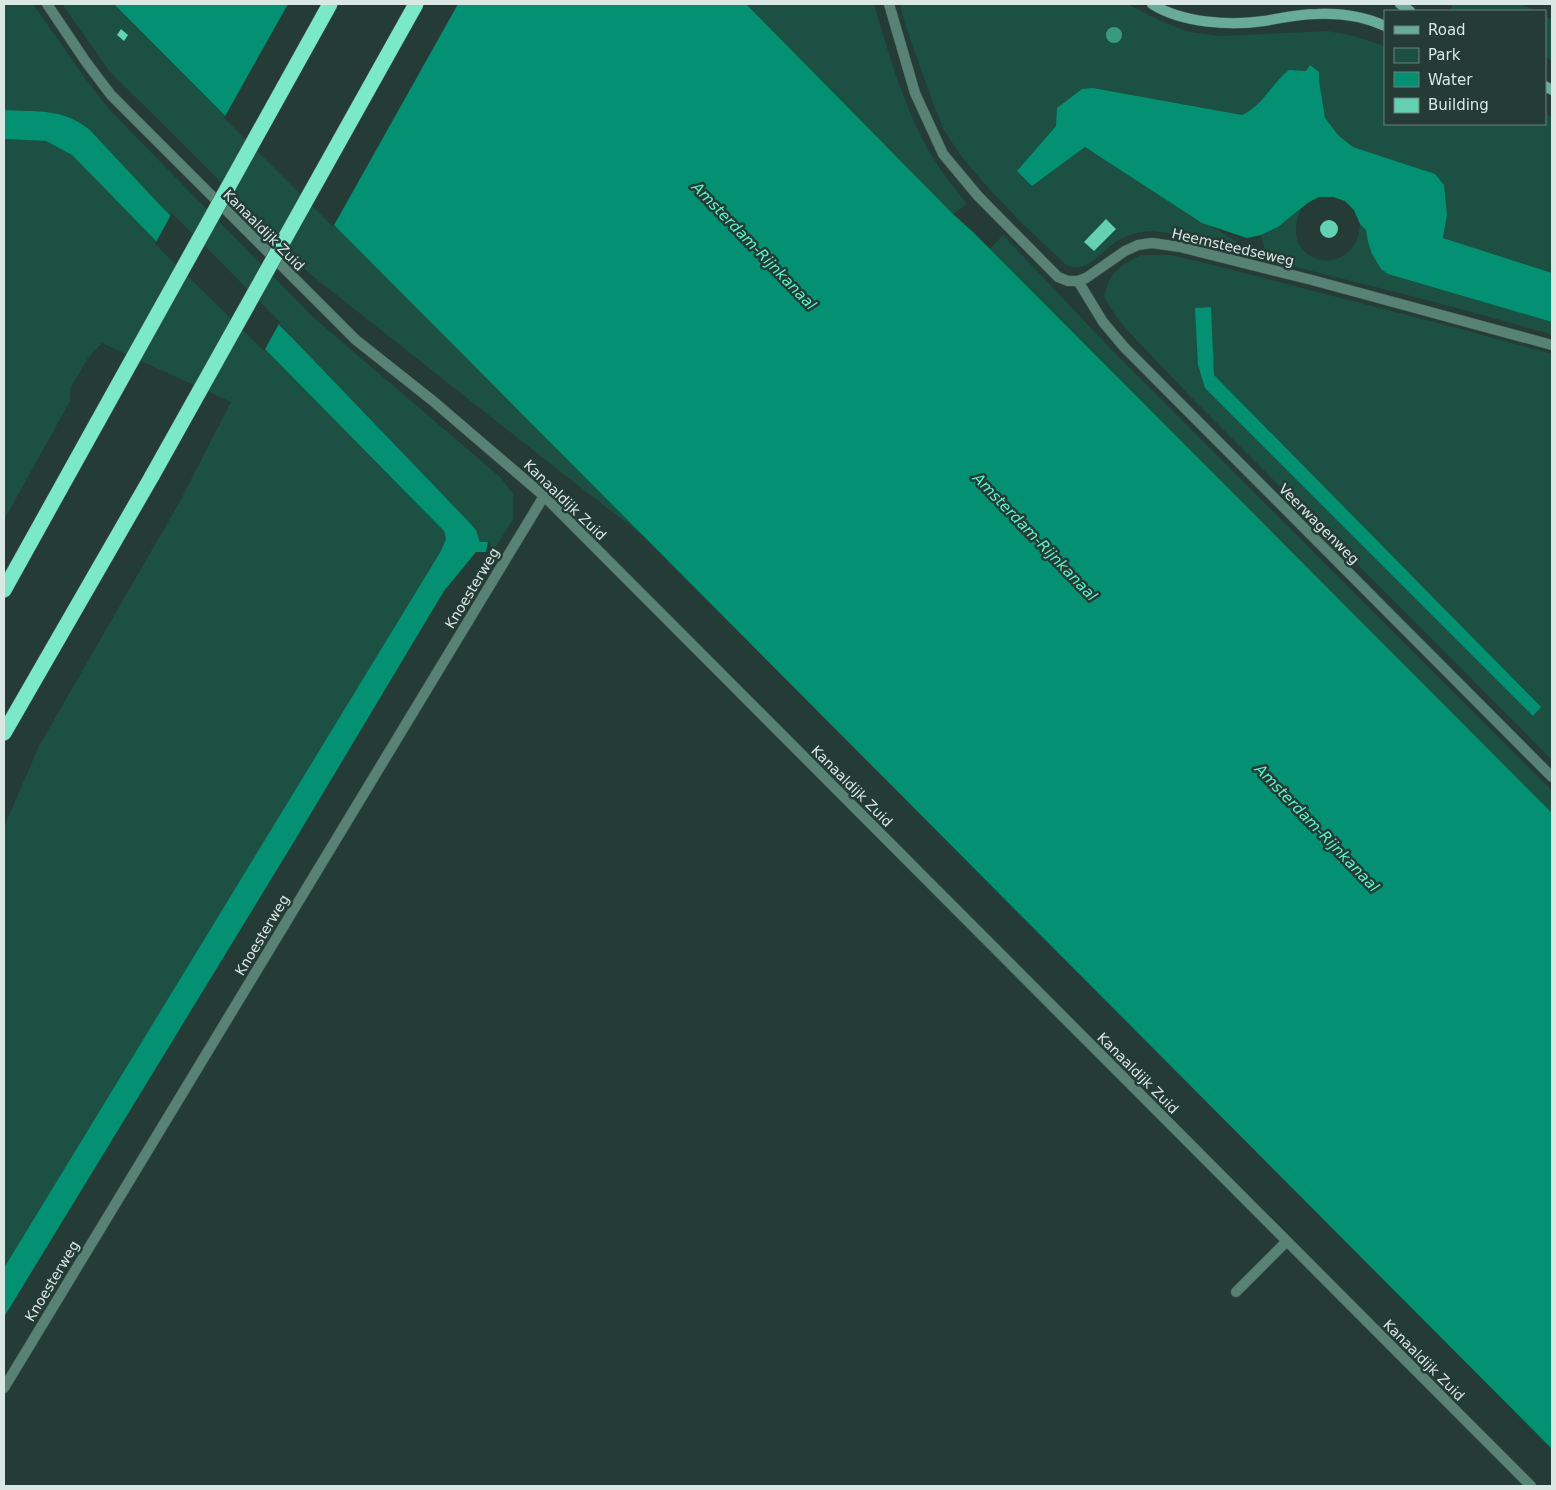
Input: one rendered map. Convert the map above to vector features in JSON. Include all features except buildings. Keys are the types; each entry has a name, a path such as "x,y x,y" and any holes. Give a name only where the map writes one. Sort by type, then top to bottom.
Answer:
{"highway":[{"path":"4,590 330,4"},
{"path":"4,733 152,476 416,4"}],"main road":[{"path":"1152,4 1183,16 1208,22 1245,22 1290,16 1342,14 1370,20 1384,26"}],"street":[{"name":"Kanaaldijk Zuid","path":"47,4 111,95 356,340 433,401 544,496 1531,1486"},
{"path":"889,4 915,94 943,154 978,196 1058,277 1068,281 1078,281"},
{"name":"Heemsteedseweg","path":"1078,281 1086,278 1125,251 1138,245 1161,244 1312,280 1552,344"},
{"name":"Veerwagenweg","path":"1078,281 1103,322 1124,347 1552,777"},
{"name":"Knoesterweg","path":"4,1388 544,496"},
{"path":"1236,1292 1286,1242"}],"green space":[{"path":"4,4 33,4 109,109 314,318 500,477 513,494 513,519 494,550 488,542 480,542 476,530 469,522 299,345 159,204 90,130 70,118 60,115 4,110"},
{"path":"62,4 114,4 642,535 310,274 110,72"},
{"path":"746,4 874,4 892,63 914,121 933,158 967,204 953,214"},
{"path":"900,4 1129,4 1161,21 1189,32 1221,36 1327,31 1350,35 1384,46 1384,125 1546,125 1546,114 1552,117 1552,273 1443,238 1447,215 1423,170 1353,147 1339,136 1325,118 1319,72 1306,71 1281,77 1252,110 1242,115 1093,88 1056,126 1017,171 1032,186 1085,147 1267,260 1261,235 1278,227 1301,209 1296,228 1299,244 1307,254 1320,260 1333,260 1346,254 1356,242 1360,224 1366,230 1368,242 1388,274 1552,322 1552,335 1447,305 1270,261 1177,235 1155,231 1123,238 1096,259 1082,267 1066,265 992,192 961,156 944,130 905,24"},
{"path":"1453,4 1520,4 1534,10 1450,10"},
{"path":"1546,16 1552,19 1552,61 1546,58"},
{"path":"4,139 46,141 72,155 444,531 446,539 442,551 4,1268 4,827 39,746 179,503 231,402 102,343 88,358 70,389 70,401 4,520"},
{"path":"1003,235 1108,346 1552,791 1552,813 990,249"},
{"path":"1141,255 1170,255 1209,264 1552,354 1552,760 1188,394 1126,329 1104,296 1110,280 1117,270","holes":["1211,307 1214,375 1540,707 1533,716 1205,388 1198,365"]}],"water":[{"name":"Amsterdam-Rijnkanaal","path":"114,4 746,4 953,214 1552,813 1552,1449"},
{"path":"1310,65 1319,72 1325,118 1339,136 1353,147 1435,174 1444,185 1447,215 1443,238 1552,273 1552,322 1388,274 1381,269 1372,254 1366,230 1360,224 1354,210 1345,201 1333,197 1319,197 1309,202 1278,227 1261,235 1247,238 1202,223 1085,147 1032,186 1017,171 1056,126 1057,108 1082,89 1093,88 1242,115 1255,106 1289,70 1306,71"},
{"path":"4,110 49,112 70,118 90,130 159,204 299,345 469,522 476,530 480,542 488,542 486,552 476,552 444,591 295,840 4,1317 4,1268 441,551 446,539 444,531 72,155 46,141 4,139"},
{"path":"1211,307 1214,375 1541,707 1533,716 1205,388 1198,365 1195,308"}],"pier":[{"path":"288,4 458,4 333,227 224,118"},
{"path":"172,213 280,322 264,351 155,244"}]}
